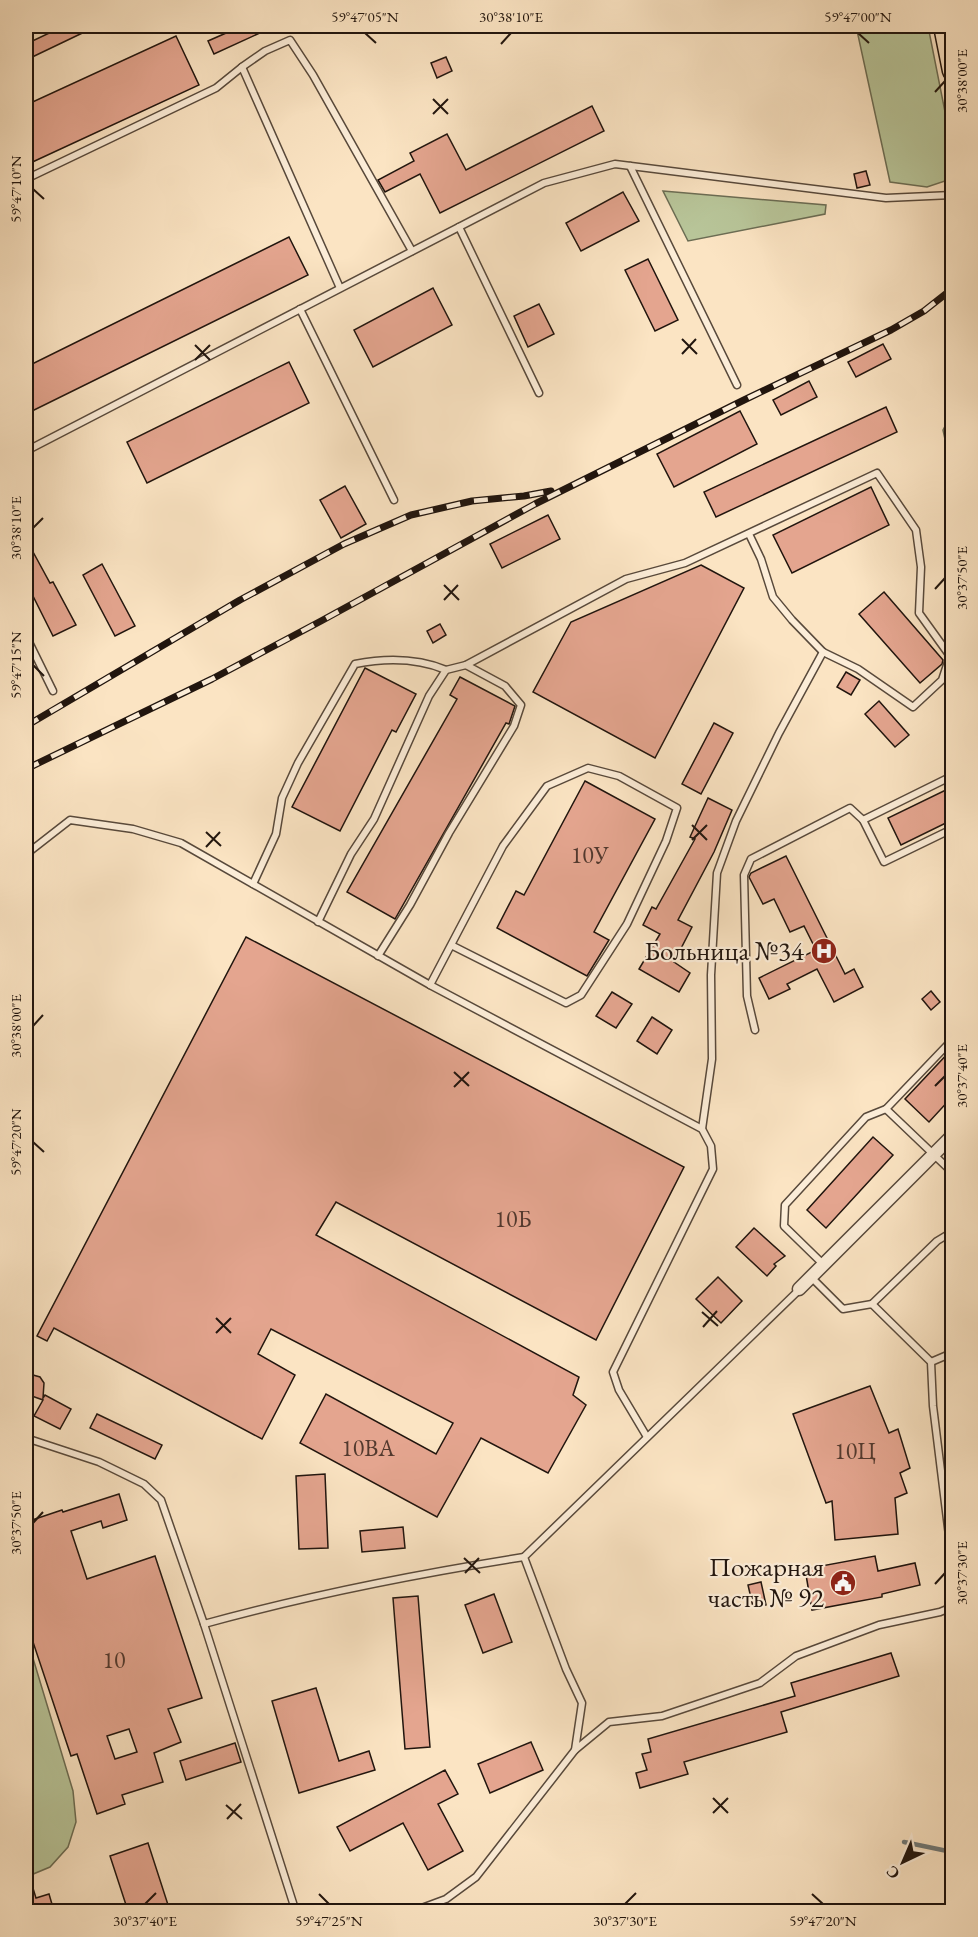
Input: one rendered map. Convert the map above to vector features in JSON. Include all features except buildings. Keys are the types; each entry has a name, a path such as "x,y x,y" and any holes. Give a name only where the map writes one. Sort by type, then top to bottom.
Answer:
{"main road":[{"path":"943,26 952,71"}],"street":[{"path":"800,1289 952,1136"}],"lane":[{"path":"26,33 39,26"},
{"path":"26,178 216,88 265,51 290,40 313,75 412,251"},
{"path":"242,67 340,288"},
{"path":"26,451 544,183 615,164 886,198 952,195"},
{"path":"630,166 737,385"},
{"path":"459,227 539,393"},
{"path":"300,309 394,500"},
{"path":"253,884 276,834 282,798 298,763 356,664 379,659 403,659 446,670 466,665 626,579 686,564 877,473 916,530 921,567 919,613 950,656 942,680 913,707 858,669 824,652 773,597 761,559 749,534"},
{"path":"26,636 52,691"},
{"path":"702,1129 712,1059 711,975 717,873 740,811 778,733 824,652"},
{"path":"378,956 411,905 449,832 514,726 521,705 505,686 466,665"},
{"path":"318,922 351,854 374,819 429,696 446,670"},
{"path":"430,985 451,945 503,846 547,786 588,768 619,776 677,808 666,841 627,924 581,995 566,1003 451,945"},
{"path":"863,820 952,776"},
{"path":"755,1030 747,996 744,875 751,859 850,808 863,820 884,862 952,829"},
{"path":"26,865 29,852 70,820 133,829 182,843 430,985 702,1129 711,1146 713,1168 613,1372 619,1390 647,1437"},
{"path":"824,1265 784,1226 785,1205 866,1117 886,1109 952,1040"},
{"path":"886,1109 952,1172"},
{"path":"811,1277 843,1309 872,1304 937,1240 952,1232"},
{"path":"204,1624 262,1608 411,1576 524,1557 800,1289"},
{"path":"872,1304 931,1362 933,1406 951,1525 952,1560"},
{"path":"931,1362 952,1353"},
{"path":"26,1438 99,1462 144,1484 161,1500 204,1624 294,1906 298,1911"},
{"path":"524,1557 566,1669 582,1703 575,1750"},
{"path":"411,1911 446,1899 476,1877 575,1750 609,1722 662,1716 759,1683 796,1656 879,1624 940,1612 952,1607"}],"green space":[{"path":"856,26 928,26 952,147 951,179 927,187 890,182"},
{"path":"663,191 826,205 825,214 688,241"},
{"path":"952,413 952,471 943,430"},
{"path":"26,1635 73,1791 76,1822 68,1847 50,1867 26,1877"}],"waterway":[{"path":"904,1842 952,1852"}],"railway":[{"path":"26,769 212,679 535,504 891,330 924,311 952,289"},
{"path":"26,726 240,600 344,544 411,515 472,501 551,491"}],"place":[{"name":"Больница №34","path":"824,951"},
{"name":"Пожарная часть № 92","path":"843,1583"}]}
